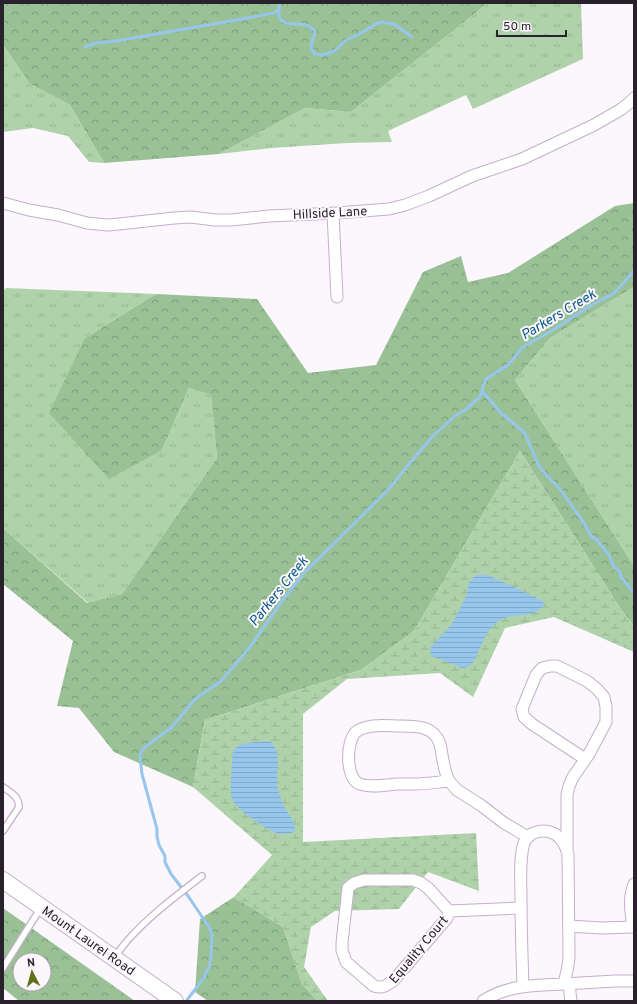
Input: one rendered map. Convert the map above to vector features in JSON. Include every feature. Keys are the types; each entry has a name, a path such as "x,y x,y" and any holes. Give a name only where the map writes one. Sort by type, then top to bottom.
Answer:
{"main road":[{"name":"Mount Laurel Road","path":"3,880 175,1001"}],"street":[{"name":"Hillside Lane","path":"3,203 29,210 58,215 87,224 103,225 174,218 231,220 289,214 389,209 429,196 472,176 522,159 594,125 620,110 634,98"},
{"path":"333,213 337,297"},
{"path":"570,1001 566,984 570,926 567,850 567,796 573,777 586,759 606,722 606,706 604,697 597,689 586,681 557,666 542,668 536,675 522,709 524,717 532,724 586,759"},
{"path":"449,781 376,786 359,784 353,779 350,772 349,745 352,737 356,731 364,727 373,726 413,726 431,731 436,736 440,745 445,774 457,790 482,806 504,823 528,837"},
{"path":"522,986 522,856 525,842 528,837 537,831 546,832 561,838 567,850"},
{"name":"Equality Court","path":"449,911 447,918 394,980 386,987 374,986 346,962 342,950 343,936 348,888 354,882 364,880 413,880 428,888 449,911 521,908"},
{"path":"570,926 601,928 634,927 630,901 634,884"},
{"path":"483,1001 496,993 522,986 615,980 634,981"}],"lane":[{"path":"3,788 18,799 19,807 3,831"},
{"path":"114,958 127,940 176,896 202,876"},
{"path":"3,968 42,907"}],"green space":[{"path":"3,3 488,3 351,112 305,108 219,154 104,163 70,105 30,84 3,45"},
{"path":"488,3 581,3 583,59 473,109 466,95 388,131 392,142 347,143 272,148 219,154 305,108 351,112"},
{"path":"3,45 30,84 70,105 104,163 89,162 68,136 33,128 3,132"},
{"path":"634,203 634,287 550,338 515,380 634,566 634,626 620,608 520,451 414,631 361,670 205,720 193,787 114,752 79,708 57,706 73,641 3,584 3,528 87,603 122,594 217,458 211,395 189,388 162,450 109,479 49,413 85,338 157,294 257,299 308,373 376,365 423,272 461,256 468,282 508,273 615,206"},
{"path":"634,287 634,566 515,380 550,338"},
{"path":"6,288 157,294 85,338 162,450 189,388 211,395 217,458 122,594 88,603 3,528 3,291"},
{"path":"520,451 620,608 634,626 634,652 554,617 505,628 473,697 440,673 347,679 303,714 303,842 476,833 479,891 428,872 399,909 335,911 311,927 304,967 328,1001 318,1001 302,984 283,927 234,897 272,855 193,787 205,720 361,670 414,631"},
{"path":"234,897 283,927 302,984 318,1001 208,1001 195,992 200,919"},
{"path":"3,908 135,1001 19,1001 3,988"}],"water":[{"path":"480,574 497,579 543,601 544,605 534,613 508,617 496,623 488,633 473,663 468,667 461,668 434,657 431,655 430,651 432,645 448,629 457,615 467,594 469,582 475,576"},
{"path":"270,741 277,752 278,757 278,791 295,828 295,831 290,833 280,834 275,832 247,815 233,801 231,793 232,760 235,749 243,744"}],"waterway":[{"path":"280,3 279,16 281,20 288,23 306,25 315,31 311,46 311,49 315,54 322,55 332,52 345,41 381,22 394,24 412,37"},
{"path":"85,47 96,43 116,41 242,19 273,13 279,10"},
{"name":"Parkers Creek","path":"187,1000 203,979 209,967 211,959 212,934 209,927 188,896 171,874 165,862 165,856 159,845 157,829 142,774 140,754 144,748 172,727 195,699 221,681 250,647 303,574 388,490 432,437 455,416 465,410 480,397 486,379 508,365 523,347 553,330 593,304 613,294 634,271"},
{"path":"482,391 502,414 524,432 540,468 560,489 584,523 591,536 597,540 609,555 614,567 620,572 621,577 634,593"}]}
